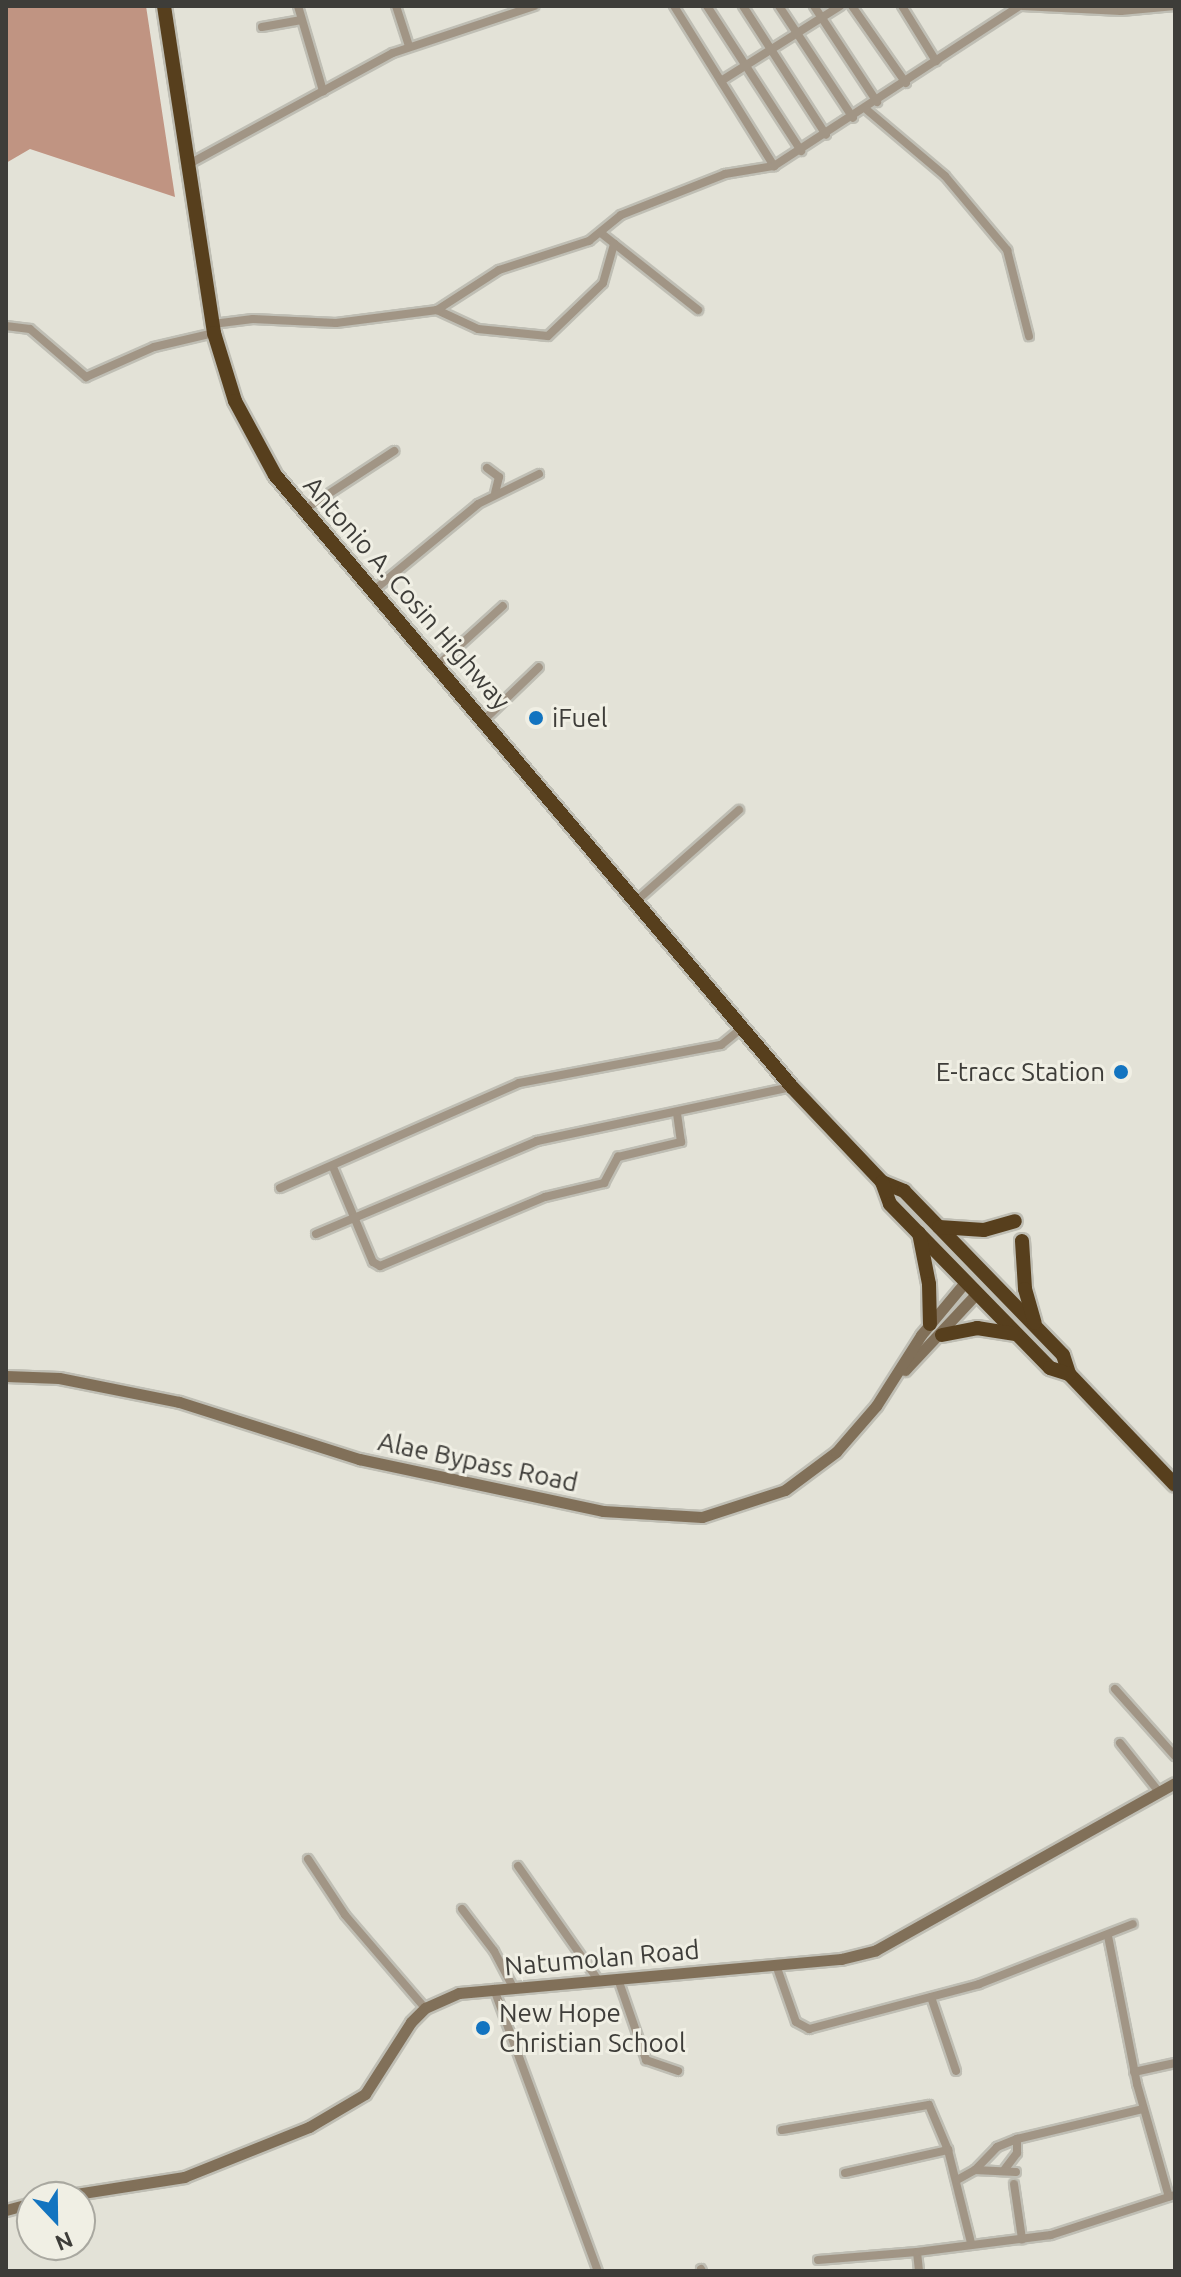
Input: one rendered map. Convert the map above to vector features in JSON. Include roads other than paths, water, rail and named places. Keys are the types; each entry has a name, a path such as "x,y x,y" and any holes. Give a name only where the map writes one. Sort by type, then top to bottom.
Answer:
{"highway":[{"name":"Antonio A. Cosin Highway","path":"164,6 214,328 244,421 303,510 484,720 741,1029 882,1182 890,1204 1050,1368 1069,1374"},
{"name":"Antonio A. Cosin Highway","path":"882,1182 904,1191 978,1267 1063,1355 1069,1374 1175,1485"},
{"path":"939,1227 984,1230 1015,1221"},
{"path":"918,1233 929,1284 930,1324"},
{"path":"1022,1241 1025,1289 1036,1327"},
{"path":"966,1281 978,1267"},
{"path":"977,1293 989,1279"},
{"path":"942,1335 977,1328 1017,1334"}],"street":[{"path":"298,6 323,91"},
{"path":"396,6 409,46"},
{"path":"189,164 409,46 534,6"},
{"path":"674,6 774,166"},
{"path":"707,6 801,151"},
{"path":"743,6 826,135"},
{"path":"779,6 853,118"},
{"path":"814,6 877,102"},
{"path":"721,81 840,6"},
{"path":"852,6 906,83"},
{"path":"902,6 936,61"},
{"path":"6,326 30,329 86,377 154,347 253,319 336,323 437,310 499,270 578,246 601,233 621,215 720,176 774,166 867,110 1020,6 1121,11 1175,6"},
{"path":"262,27 301,20"},
{"path":"867,110 953,185 1007,250 1029,336"},
{"path":"601,233 698,310"},
{"path":"437,310 478,329 548,336 603,283 614,244"},
{"path":"303,510 394,451"},
{"path":"487,468 499,477 495,493"},
{"path":"373,591 495,493 539,474"},
{"path":"437,666 503,606"},
{"path":"484,720 539,667"},
{"path":"635,902 739,810"},
{"path":"280,1188 519,1083 721,1045 741,1029"},
{"path":"316,1234 537,1141 792,1087"},
{"path":"333,1167 373,1262 385,1264 545,1197 604,1183 618,1157 681,1142 677,1112"},
{"name":"Alae Bypass Road","path":"899,1376 930,1324 966,1281"},
{"name":"Alae Bypass Road","path":"6,1376 124,1390 179,1402 379,1464 603,1511 679,1518 721,1513 801,1480 836,1452 899,1376 942,1335 977,1293"},
{"path":"1115,1689 1175,1756"},
{"path":"1120,1743 1159,1792"},
{"name":"Natumolan Road","path":"425,2008 459,1993 776,1965 876,1950 1175,1783"},
{"path":"96,2191 184,2177 309,2127 353,2104 374,2084 425,2008 345,1915 308,1859"},
{"path":"518,1866 598,1980"},
{"path":"462,1909 514,1989"},
{"path":"776,1965 796,2022 804,2028 931,1997 1023,1969 1133,1924"},
{"path":"818,2260 917,2252 1059,2233 1172,2196 1143,2109 1108,1936"},
{"path":"618,1979 646,2060 678,2071"},
{"path":"494,1989 598,2271"},
{"path":"931,1997 956,2071"},
{"path":"1134,2072 1175,2063"},
{"path":"782,2130 929,2105 948,2150 971,2243"},
{"path":"957,2180 975,2170 997,2147 1017,2139 1143,2109"},
{"path":"1004,2170 1017,2153 1017,2139"},
{"path":"845,2173 948,2150"},
{"path":"975,2170 1016,2172"},
{"path":"1014,2184 1022,2239"},
{"path":"917,2252 919,2271"}],"place":[{"name":"iFuel","path":"536,718"},
{"name":"E-tracc Station","path":"1121,1072"},
{"name":"New Hope Christian School","path":"483,2028"}]}
